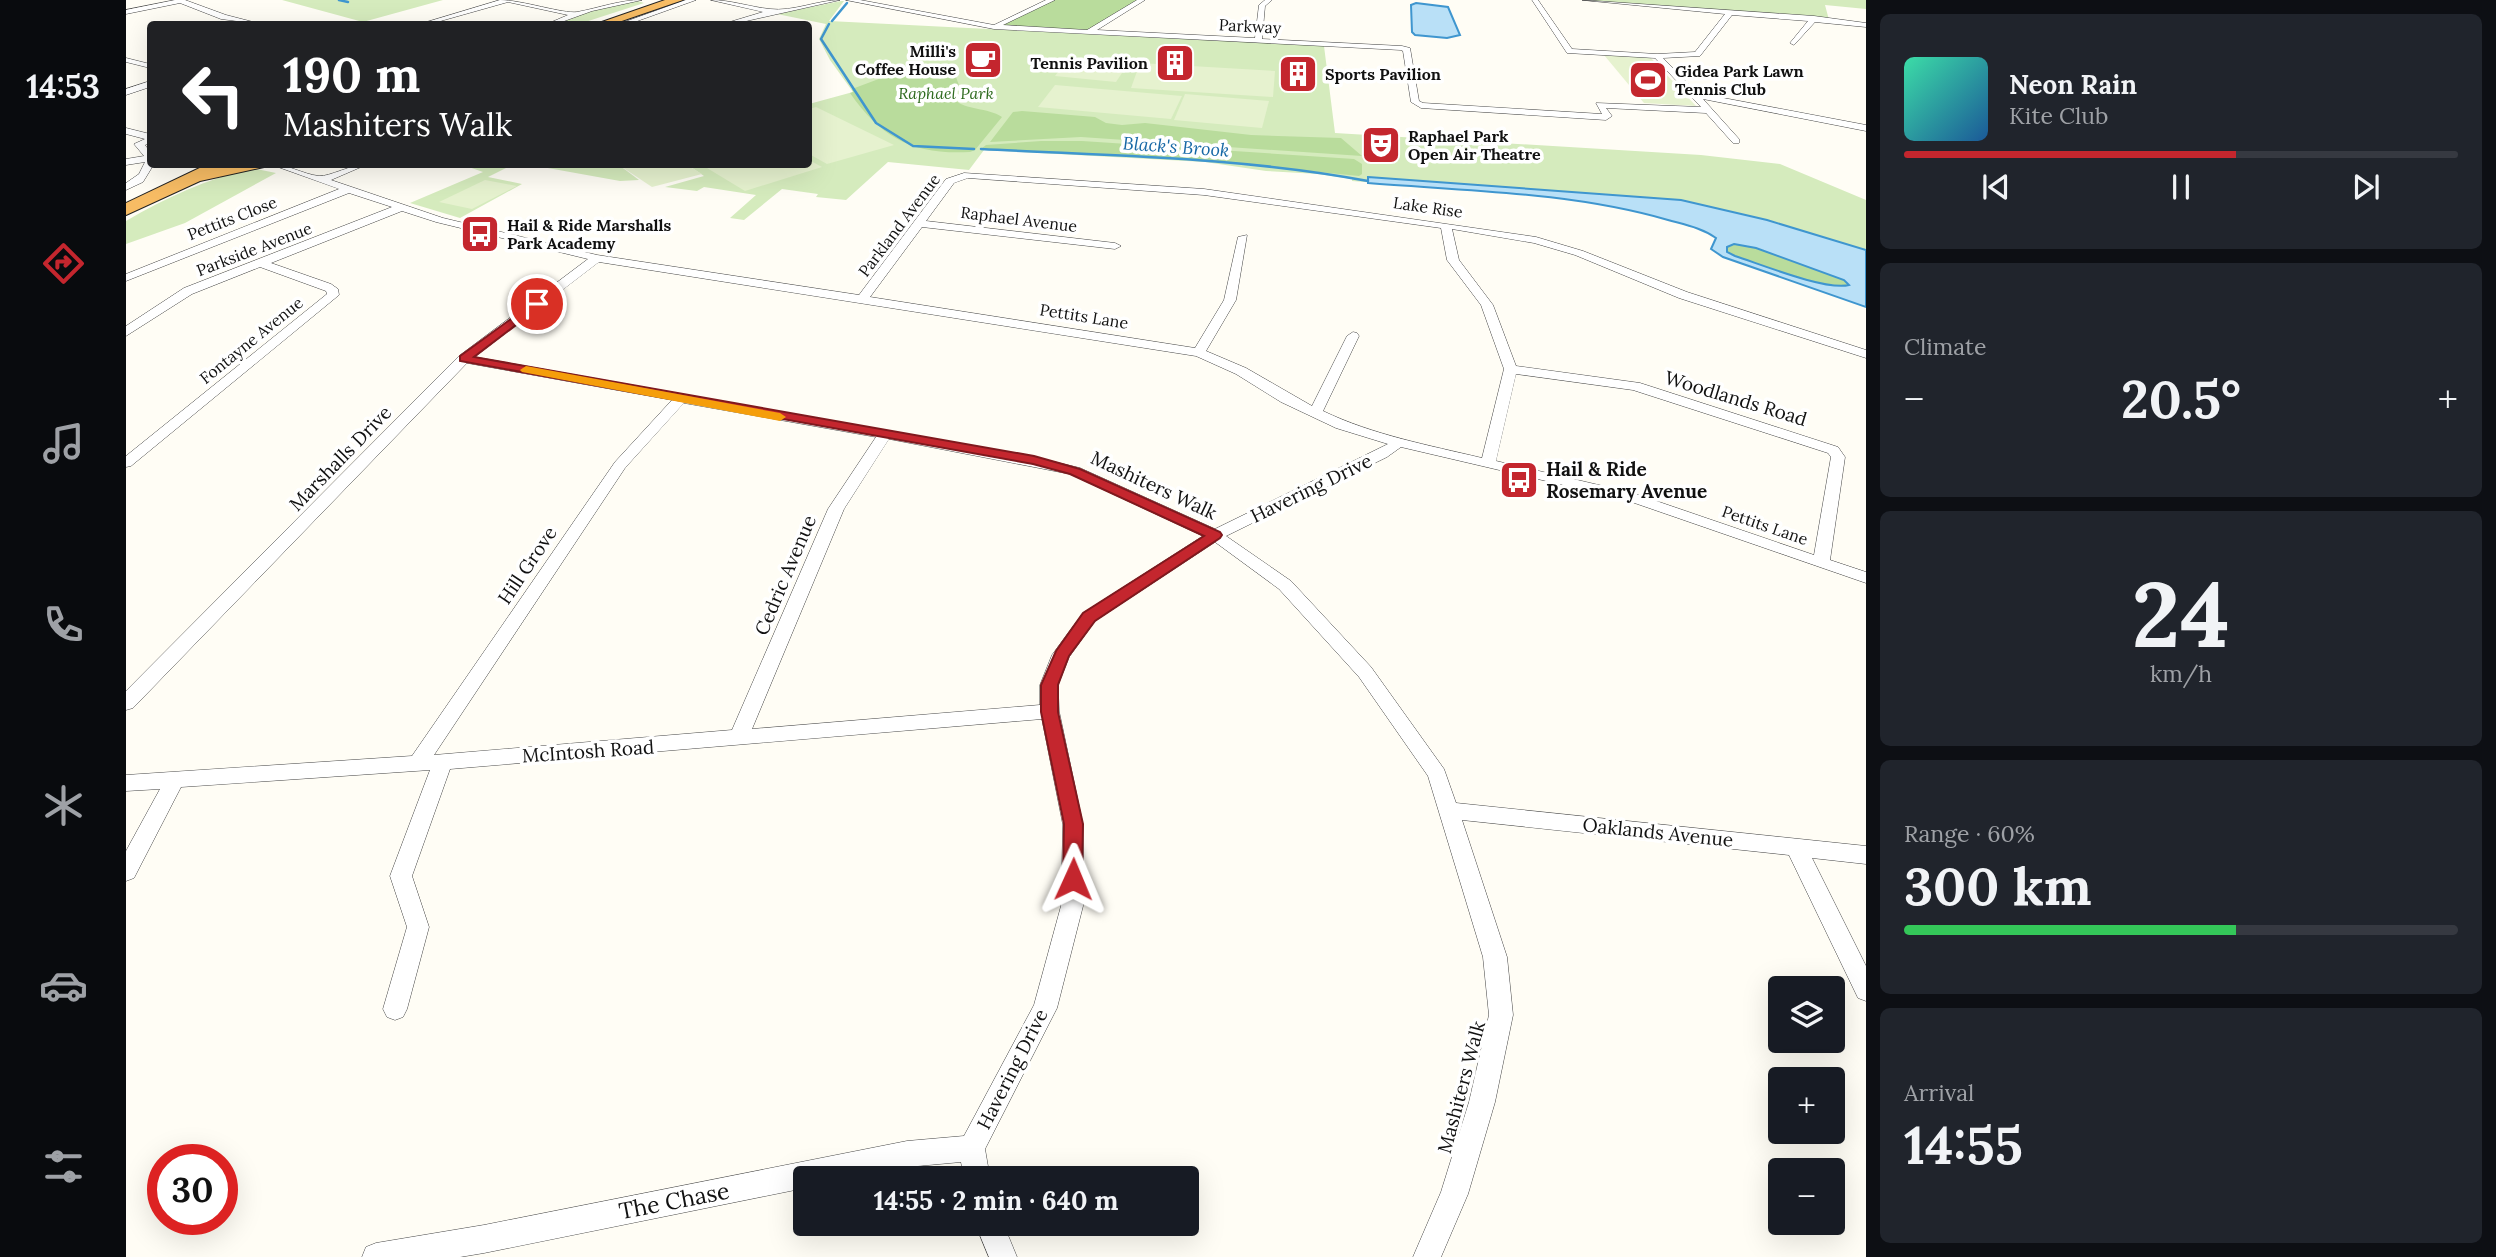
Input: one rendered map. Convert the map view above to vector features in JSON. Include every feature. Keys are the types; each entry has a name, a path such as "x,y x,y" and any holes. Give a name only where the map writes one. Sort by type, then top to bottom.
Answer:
{"highway":[{"path":"595,21 655,0"},
{"path":"611,21 677,0"},
{"path":"126,202 186,173 206,168"},
{"path":"126,210 186,173 226,168"}],"street":[{"path":"434,21 507,0 574,14"},
{"path":"542,0 590,9"},
{"path":"558,21 590,9 639,0"},
{"path":"632,21 693,0"},
{"path":"714,0 769,13"},
{"path":"740,0 786,10"},
{"path":"738,21 837,0"},
{"name":"Parkway","path":"849,0 994,27 1406,49 1415,102 1421,105 1606,117 1608,116 1599,104 1709,110"},
{"path":"994,27 1052,0"},
{"path":"1088,32 1142,0"},
{"path":"1258,41 1262,5 1269,0"},
{"path":"1535,0 1570,51 1657,56 1697,54 1730,12"},
{"path":"1584,0 1814,18 1866,25"},
{"path":"126,12 180,1 247,21"},
{"path":"769,13 771,21"},
{"path":"1794,43 1814,18"},
{"path":"1657,56 1736,141"},
{"path":"126,60 147,65"},
{"path":"126,92 147,85"},
{"path":"1696,95 1866,128"},
{"path":"126,131 147,136"},
{"path":"147,138 139,144 147,154"},
{"path":"126,162 147,158"},
{"path":"129,184 148,168"},
{"name":"Pettits Lane","path":"286,168 400,208 480,231 597,258 1199,353 1241,371 1315,414 1341,425 1396,442 1628,496 1866,578"},
{"path":"322,180 354,168"},
{"name":"Parkland Avenue","path":"861,301 950,181 967,175"},
{"name":"Lake Rise","path":"967,175 1204,192 1536,240 1579,253 1760,322 1866,354"},
{"name":"Pettits Close","path":"126,278 349,189"},
{"name":"Parkside Avenue","path":"126,332 188,291 400,208"},
{"name":"Raphael Avenue","path":"918,223 1115,246"},
{"path":"1446,225 1453,260 1487,305 1511,369 1488,463"},
{"path":"1199,353 1230,300 1243,237"},
{"name":"Marshalls Drive","path":"126,703 464,359 597,258"},
{"name":"Fontayne Avenue","path":"126,463 333,295 332,289 327,286 261,263"},
{"path":"1315,414 1353,336"},
{"name":"Mashiters Walk","path":"464,359 1034,460 1075,471 1214,535 1285,585 1365,672 1437,774 1495,957 1501,1015 1454,1194 1427,1257"},
{"name":"Woodlands Road","path":"1511,369 1635,386 1833,450 1838,457 1821,564"},
{"name":"Hill Grove","path":"418,763 620,465 681,398"},
{"name":"Cedric Avenue","path":"738,739 836,509 885,435"},
{"name":"Havering Drive","path":"975,1166 972,1148 1045,1007 1072,906 1073,824 1050,712 1049,685 1061,655 1089,617 1214,535 1382,454 1394,447 1396,442"},
{"name":"McIntosh Road","path":"126,783 443,762 1050,712"},
{"path":"394,1009 418,927 401,876 443,762"},
{"path":"126,872 175,779"},
{"name":"Oaklands Avenue","path":"1449,810 1866,855"},
{"path":"1795,846 1866,990"},
{"name":"The Chase","path":"376,1257 484,1239 907,1154 972,1148"},
{"path":"994,1236 1003,1257"}],"green space":[{"path":"282,0 443,0 367,21"},
{"path":"1052,0 1142,0 1088,32 994,27"},
{"path":"1585,0 1866,0 1866,9 1825,5 1829,20"},
{"path":"638,1 644,3 588,21 563,21 593,10"},
{"name":"Raphael Park","path":"844,1 829,21 1324,46 1335,133 1701,155 1780,164 1866,200 1866,307 1723,257 1711,249 1716,238 1699,230 1629,210 1551,197 1352,181 1318,174 1266,171 1205,162 984,150 969,170 888,162 846,200 816,197 818,194 782,189 744,220 730,218 756,195 704,187 697,191 665,187 704,176 692,168 812,168 812,103 853,92 819,39 826,24 777,14"},
{"name":"Gidea Park Lawn Tennis Club","path":"1604,55 1650,57 1696,106 1644,103"},
{"path":"1140,63 1275,71 1273,97 1131,88"},
{"path":"1063,65 1124,70 1116,82 1055,76"},
{"path":"884,77 956,77 960,88 953,99 1002,117 975,150 970,152 932,151 901,141 874,122 850,93 853,92 852,89"},
{"path":"1055,85 1182,96 1171,119 1038,107"},
{"path":"1185,94 1269,101 1262,128 1174,120"},
{"path":"816,107 894,145 827,164 812,156 812,108"},
{"path":"1013,112 1095,117 1106,123 1122,125 1145,123 1251,135 1341,138 1362,156 1081,137 990,142"},
{"path":"1082,141 1354,159 1362,164 1362,174 1359,176 1198,160 981,149 986,145"},
{"path":"812,162 822,167 745,191 707,168 812,168"},
{"path":"252,168 276,173 185,223 126,244 126,221 187,190"},
{"path":"472,168 506,168 488,177 522,184 460,218 410,203 483,172"},
{"path":"548,168 623,168 639,180 620,181"},
{"path":"624,168 692,168 702,174 652,187"},
{"path":"485,180 517,186 472,209 439,202"},
{"path":"1742,243 1844,280 1849,285 1806,280 1727,252 1727,247"}],"water":[{"path":"1416,3 1448,7 1460,35 1447,38 1415,35 1412,32 1411,5"},
{"path":"1368,177 1681,200 1767,220 1866,250 1866,307 1723,257 1711,249 1716,238 1699,229 1631,211 1557,198 1368,183","holes":["1734,244 1756,248 1844,280 1849,285 1809,281 1727,252 1727,247"]}],"waterway":[{"path":"339,0 348,2"},
{"name":"Black's Brook","path":"832,21 847,3"},
{"name":"Black's Brook","path":"829,24 821,39 876,123 913,146 974,149"},
{"name":"Black's Brook","path":"981,149 1224,162 1368,181"}],"slow traffic":[{"path":"526,370 780,417"}],"place":[{"name":"Milli's Coffee House","path":"983,60"},
{"name":"Tennis Pavilion","path":"1175,63"},
{"name":"Sports Pavilion","path":"1298,74"},
{"name":"Gidea Park Lawn Tennis Club","path":"1648,80"},
{"name":"Raphael Park Open Air Theatre","path":"1381,145"},
{"name":"Hail & Ride Marshalls Park Academy","path":"480,234"},
{"name":"Hail & Ride Rosemary Avenue","path":"1519,480"}],"route":[{"path":"537,304 464,359 1034,460 1075,471 1214,535 1089,617 1061,655 1049,685 1050,712 1073,824 1073,879"}]}
